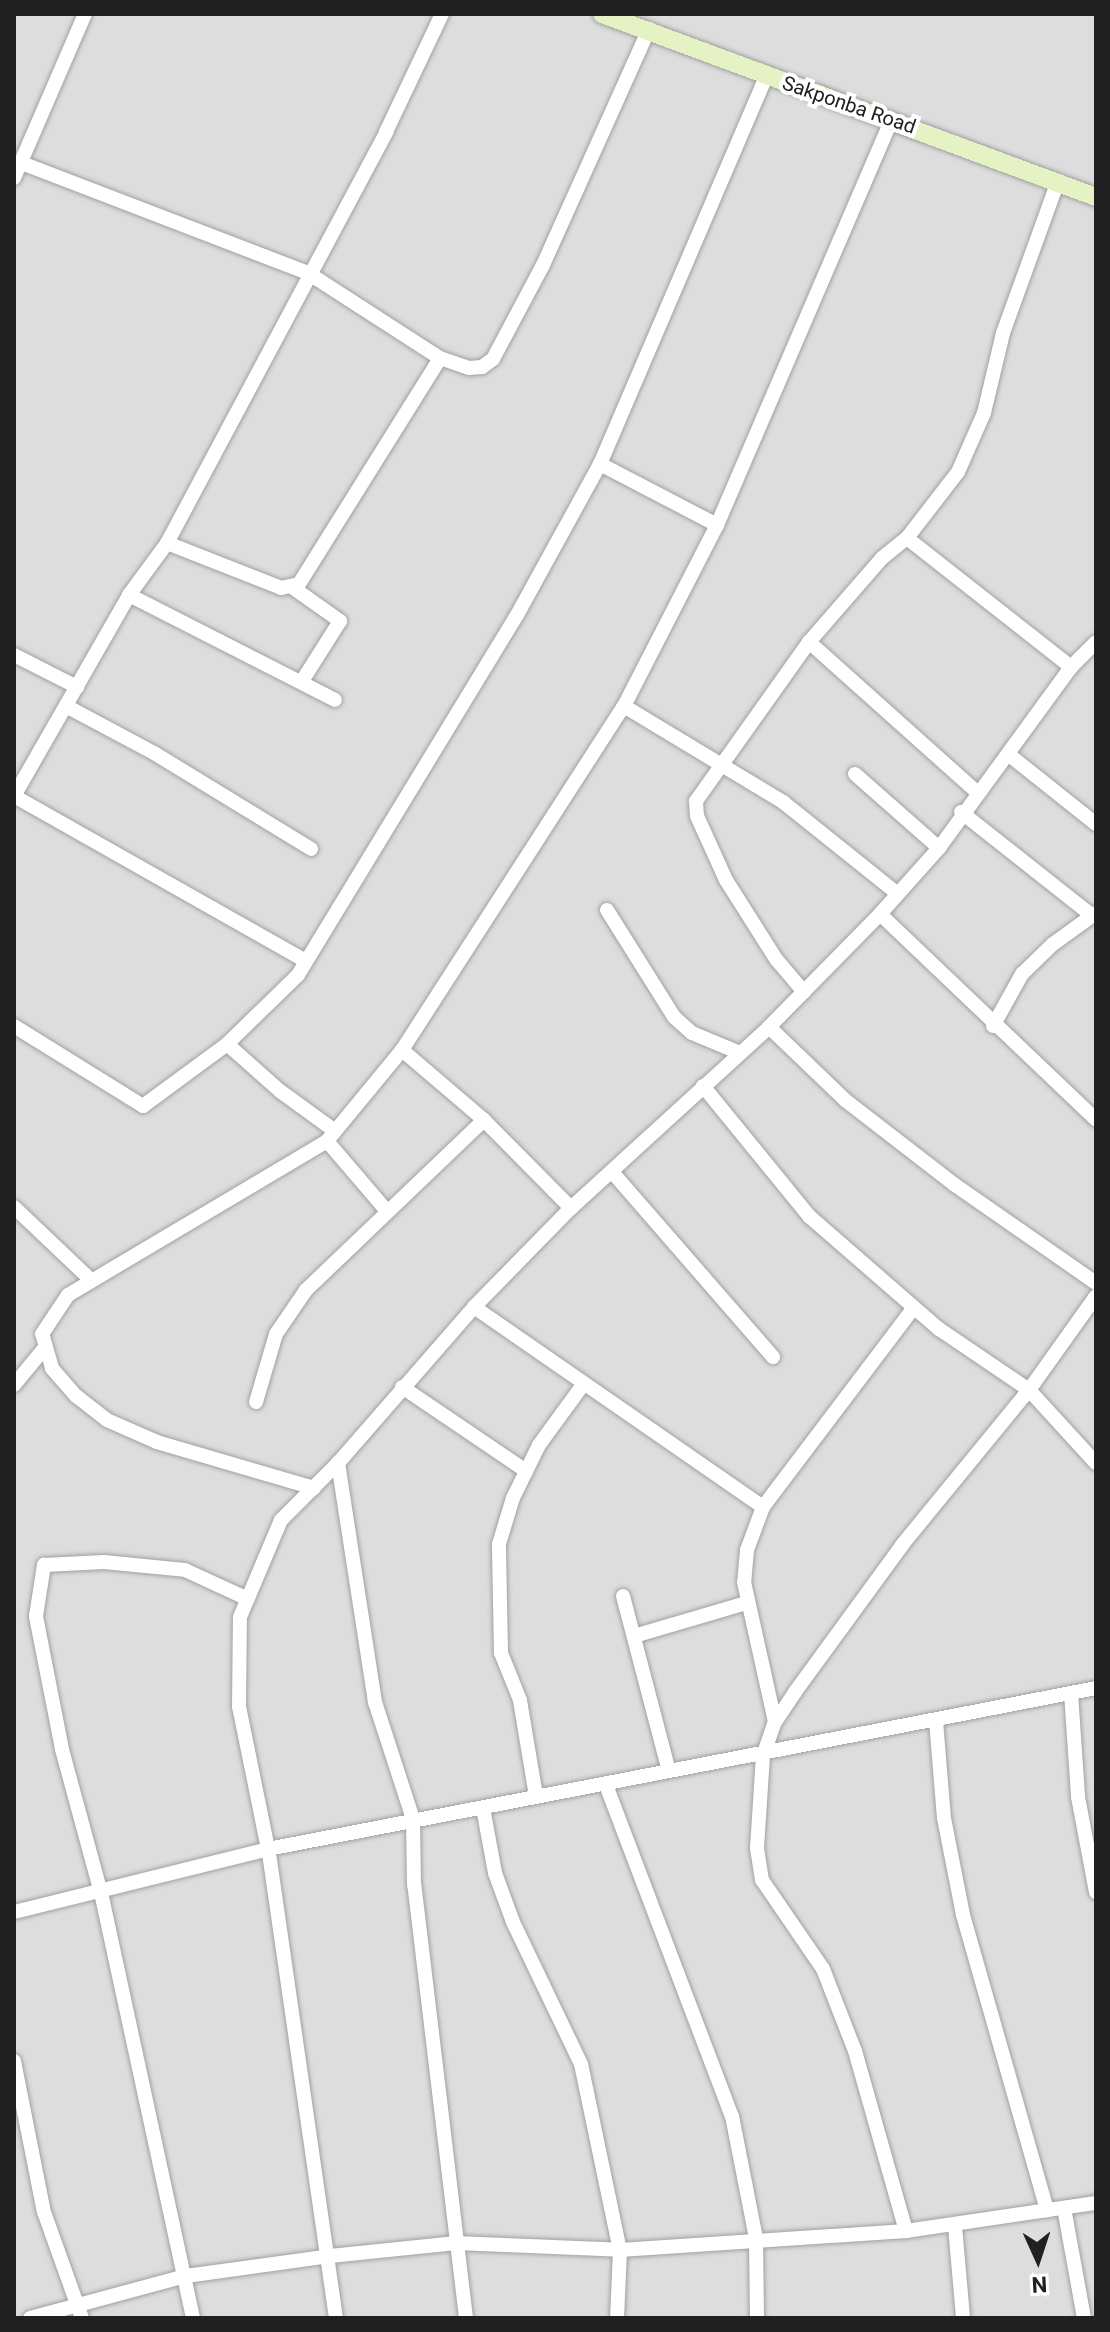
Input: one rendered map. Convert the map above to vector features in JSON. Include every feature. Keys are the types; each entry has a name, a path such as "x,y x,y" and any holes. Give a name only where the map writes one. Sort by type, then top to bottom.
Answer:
{"main road":[{"name":"Sakponba Road","path":"604,14 1096,197"}],"street":[{"path":"14,178 85,14"},
{"path":"306,961 14,796 129,595 167,543 308,273 386,132 442,14"},
{"path":"19,162 308,273 440,358 469,368 493,359 543,265 649,29"},
{"path":"14,1026 143,1106 227,1044 306,961 517,615 600,464 766,76"},
{"path":"314,1488 157,1442 107,1420 76,1396 43,1350 42,1334 53,1311 91,1280 182,1231 331,1136 402,1050 624,706 717,525 892,119"},
{"path":"804,992 776,959 726,880 697,816 696,801 726,763 809,642 882,558 907,538 958,472 984,413 1003,333 1058,181"},
{"path":"167,543 281,588 299,584 440,358"},
{"path":"600,464 717,525"},
{"path":"907,538 1071,667"},
{"path":"292,587 340,621 302,681"},
{"path":"129,595 335,700"},
{"path":"809,642 977,792"},
{"path":"336,2318 330,2256 268,1849 239,1707 240,1617 281,1520 338,1463 474,1307 571,1208 613,1173 769,1027 880,914 939,848 961,812 1071,667 1094,648"},
{"path":"14,655 77,687"},
{"path":"66,706 154,753 311,849"},
{"path":"624,706 726,763 898,894"},
{"path":"1008,754 1096,824"},
{"path":"855,774 939,848"},
{"path":"961,812 1093,914 1022,974 993,1026"},
{"path":"607,910 674,1017 692,1033 740,1053"},
{"path":"880,914 993,1026 1096,1120"},
{"path":"769,1027 845,1100 955,1185 1096,1283"},
{"path":"227,1044 331,1136 385,1209"},
{"path":"402,1050 484,1120 571,1208"},
{"path":"703,1086 810,1217 913,1309 1029,1390 1096,1463"},
{"path":"256,1402 276,1334 294,1304 385,1209 484,1120"},
{"path":"613,1173 773,1357"},
{"path":"14,1207 91,1280"},
{"path":"906,2231 855,2051 823,1969 762,1880 757,1848 763,1756 775,1722 902,1545 1029,1390 1096,1296"},
{"path":"474,1307 582,1386 763,1507"},
{"path":"775,1722 746,1603 747,1550 763,1507 913,1309"},
{"path":"14,1385 43,1350"},
{"path":"536,1796 520,1700 501,1653 497,1607 499,1544 526,1471 582,1386"},
{"path":"402,1387 526,1471"},
{"path":"338,1463 375,1702 413,1819 414,1885 425,1947 466,2318"},
{"path":"193,2318 101,1893 42,1655 36,1616 44,1565 104,1562 185,1570 248,1599"},
{"path":"623,1596 668,1768"},
{"path":"634,1636 746,1603"},
{"path":"14,1912 101,1893 268,1849 413,1819 606,1785 668,1768 763,1756 1096,1688"},
{"path":"1071,1693 1079,1811 1096,1892"},
{"path":"936,1721 942,1804 963,1915 1017,2088 1047,2210"},
{"path":"606,1785 732,2116 756,2238 757,2318"},
{"path":"483,1808 495,1873 513,1922 581,2064 620,2250 617,2318"},
{"path":"14,2061 44,2212 81,2312"},
{"path":"30,2318 81,2312 186,2276 330,2256 456,2243 620,2250 756,2238 906,2231 1096,2203"},
{"path":"1064,2208 1084,2318"},
{"path":"955,2226 963,2318"}],"shaded area":[{"path":"14,14 1096,14 1096,2318 14,2318"}]}
